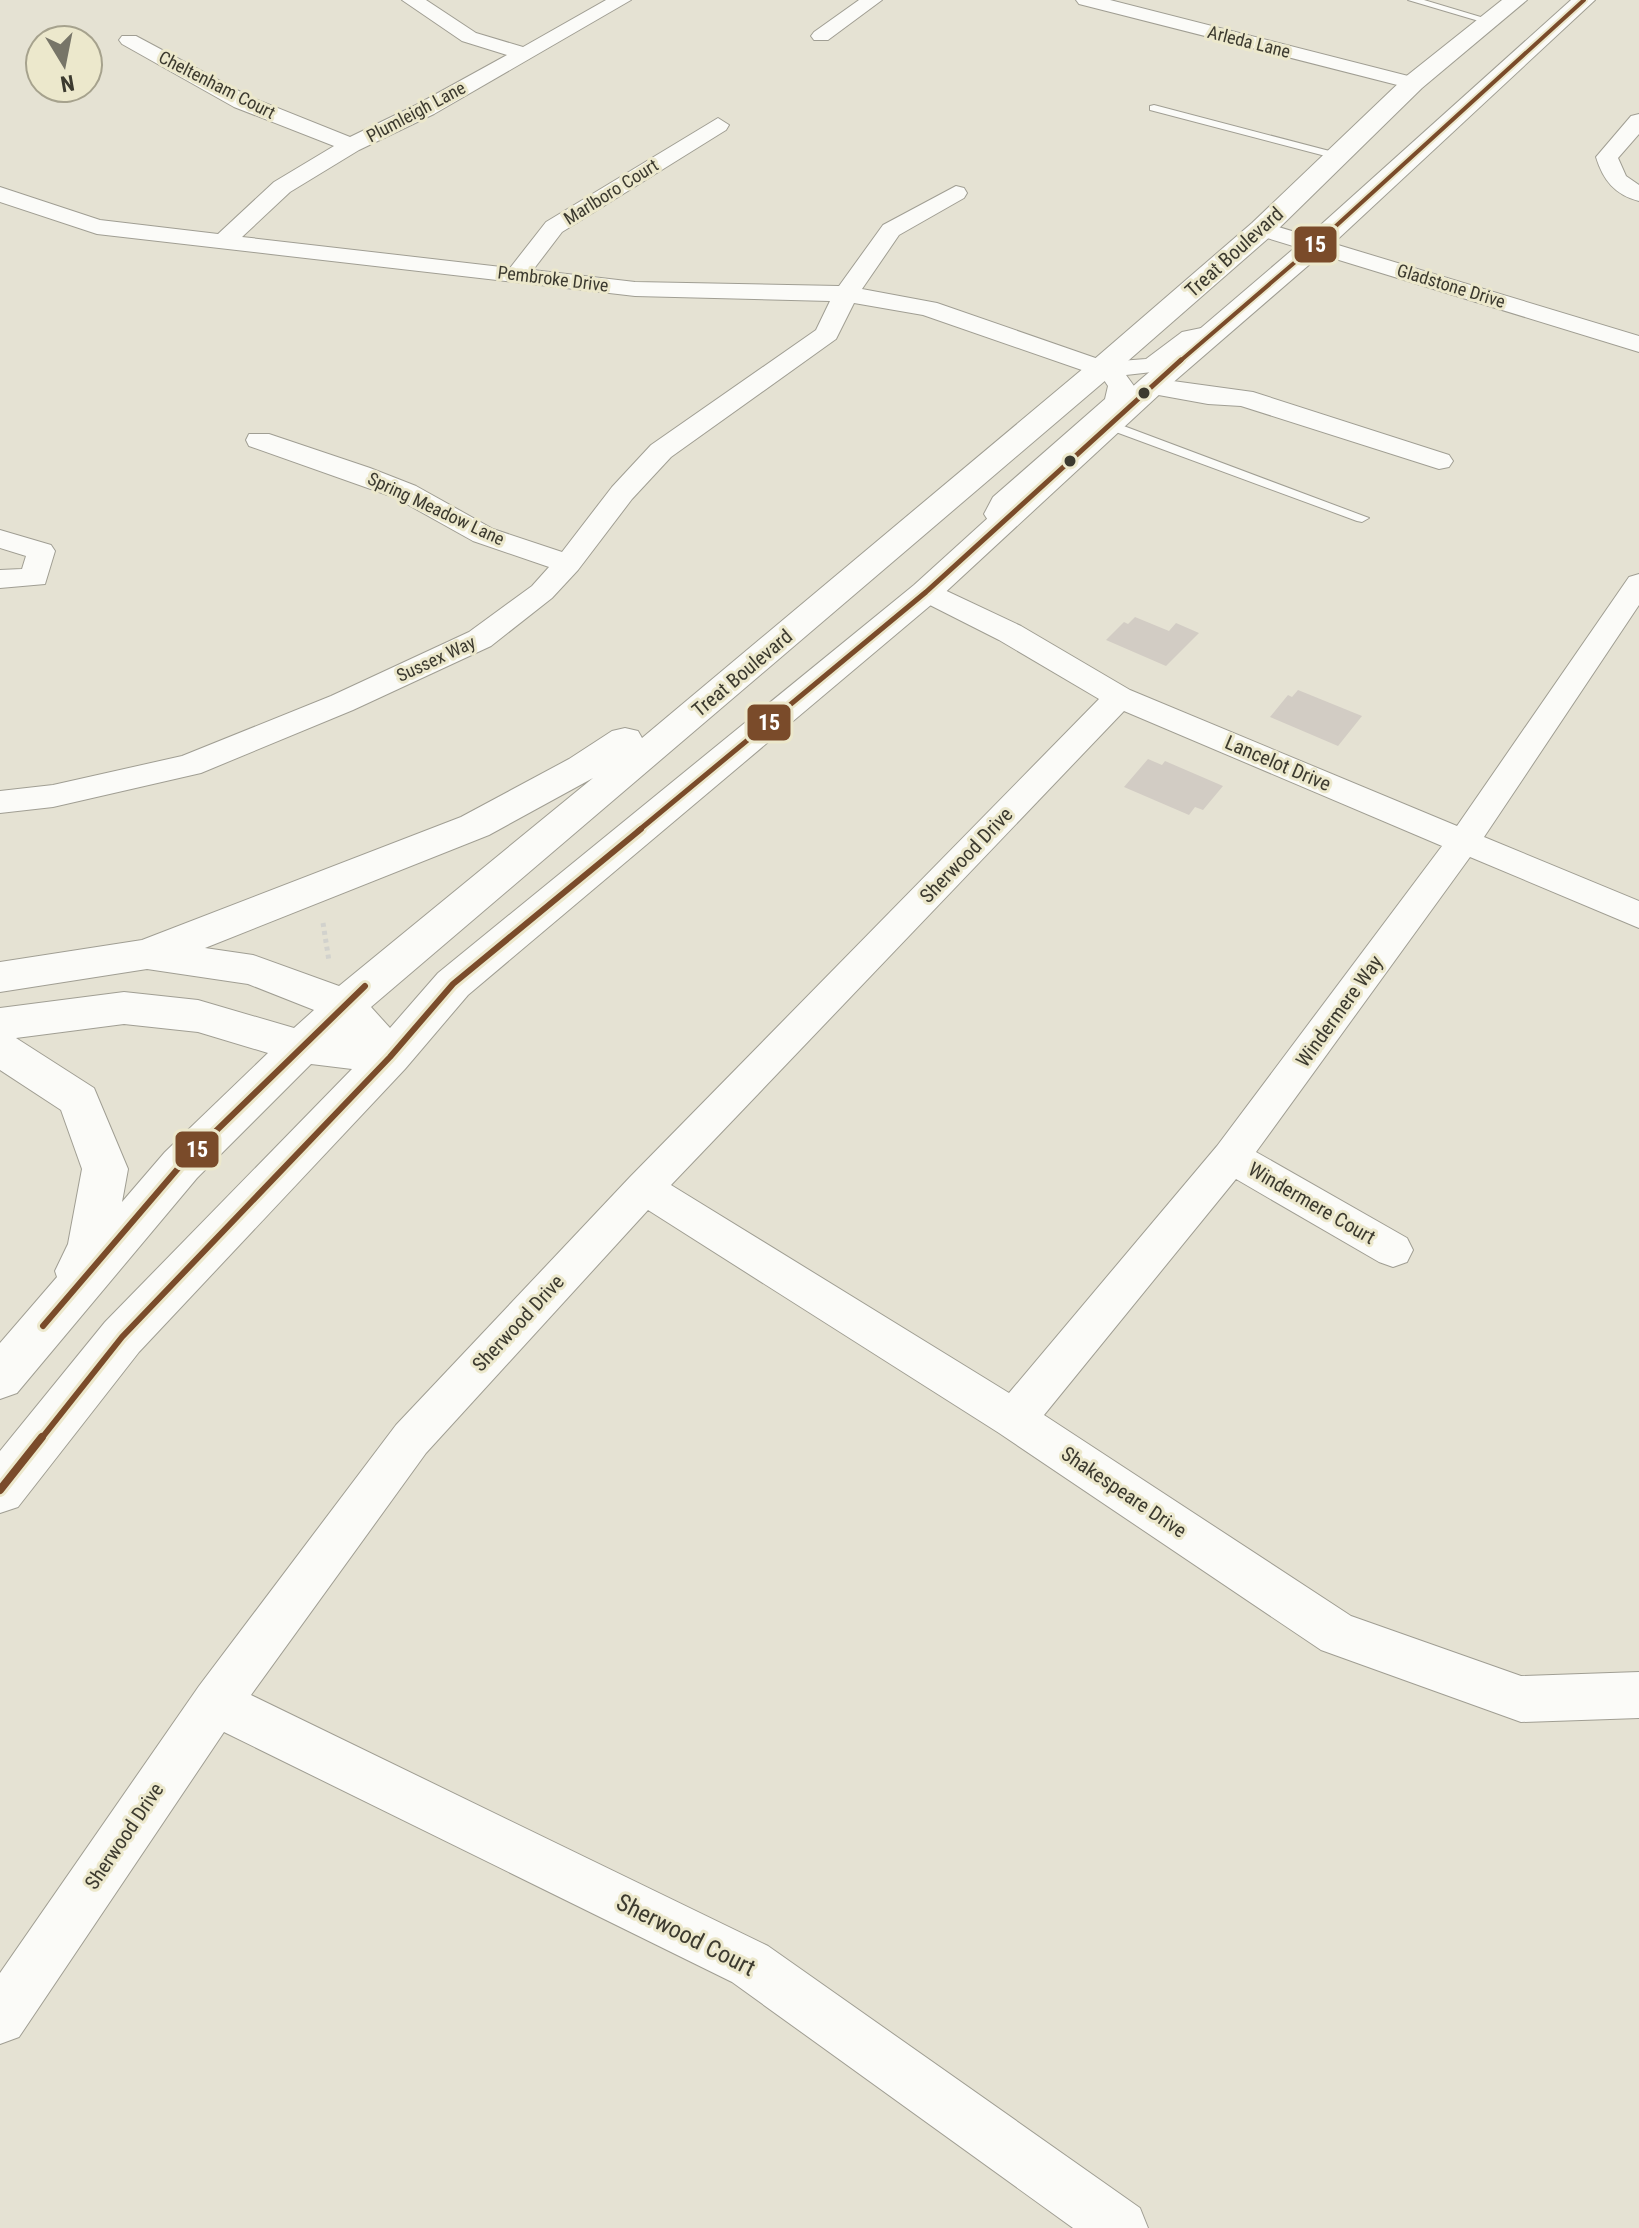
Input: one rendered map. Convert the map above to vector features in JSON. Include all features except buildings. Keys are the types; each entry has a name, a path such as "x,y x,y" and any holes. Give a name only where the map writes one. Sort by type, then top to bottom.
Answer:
{"main road":[{"name":"Treat Boulevard","path":"0,1378 181,1165 345,1005 789,635 1102,368 1262,229 1413,83 1516,0"},
{"path":"0,1490 122,1337 390,1057 453,984 926,592 1584,0"},
{"path":"0,977 147,954 475,826 582,768 789,635"},
{"path":"147,954 253,970 345,1005 390,1057"},
{"path":"0,1024 124,1008 198,1016 302,1047 390,1057"},
{"path":"0,1049 79,1100 105,1169 91,1244 61,1304"}],"street":[{"path":"412,0 469,37 522,53"},
{"name":"Plumleigh Lane","path":"223,242 282,187 351,145 426,109 621,0"},
{"path":"821,36 872,0"},
{"name":"Arleda Lane","path":"1086,0 1413,83"},
{"name":"Cheltenham Court","path":"129,40 242,102 351,145"},
{"path":"1639,121 1607,157 1612,177 1626,189 1639,194"},
{"name":"Marlboro Court","path":"518,274 554,227 718,125"},
{"name":"Sussex Way","path":"0,802 53,796 190,765 342,703 480,639 542,592 568,564 622,493 661,451 827,334 846,294 891,230 956,193"},
{"name":"Pembroke Drive","path":"4,200 97,227 635,289 846,294 928,308 1102,368 1152,366 1191,337 1211,334"},
{"name":"Gladstone Drive","path":"1262,229 1639,344"},
{"path":"1003,522 998,514 1003,503 1122,396 1118,379 1102,368"},
{"path":"1161,378 1208,396 1244,398 1439,461"},
{"name":"Spring Meadow Lane","path":"259,440 372,478 406,492 483,535 568,564"},
{"path":"0,539 41,551 35,578 0,579"},
{"name":"Windermere Way","path":"1014,1419 1231,1157 1464,841 1639,583"},
{"name":"Lancelot Drive","path":"926,592 1010,633 1119,697 1639,915"},
{"name":"Sherwood Drive","path":"0,2018 216,1703 411,1439 644,1188 1119,697"},
{"name":"Windermere Court","path":"1231,1157 1393,1250"},
{"name":"Shakespeare Drive","path":"644,1188 1014,1419 1337,1634 1521,1699 1639,1695"},
{"name":"Sherwood Court","path":"216,1703 750,1964 1120,2228"}],"lane":[{"path":"1413,0 1489,21"},
{"path":"1154,108 1337,156"},
{"path":"1109,425 1362,518"}],"path":[{"path":"320,910 330,963"}],"transit line":[{"name":"15","path":"0,1490 122,1337 390,1057 453,984 926,592 1151,386 1315,245 1584,0"},
{"name":"15","path":"43,1326 181,1165 365,986"}]}
